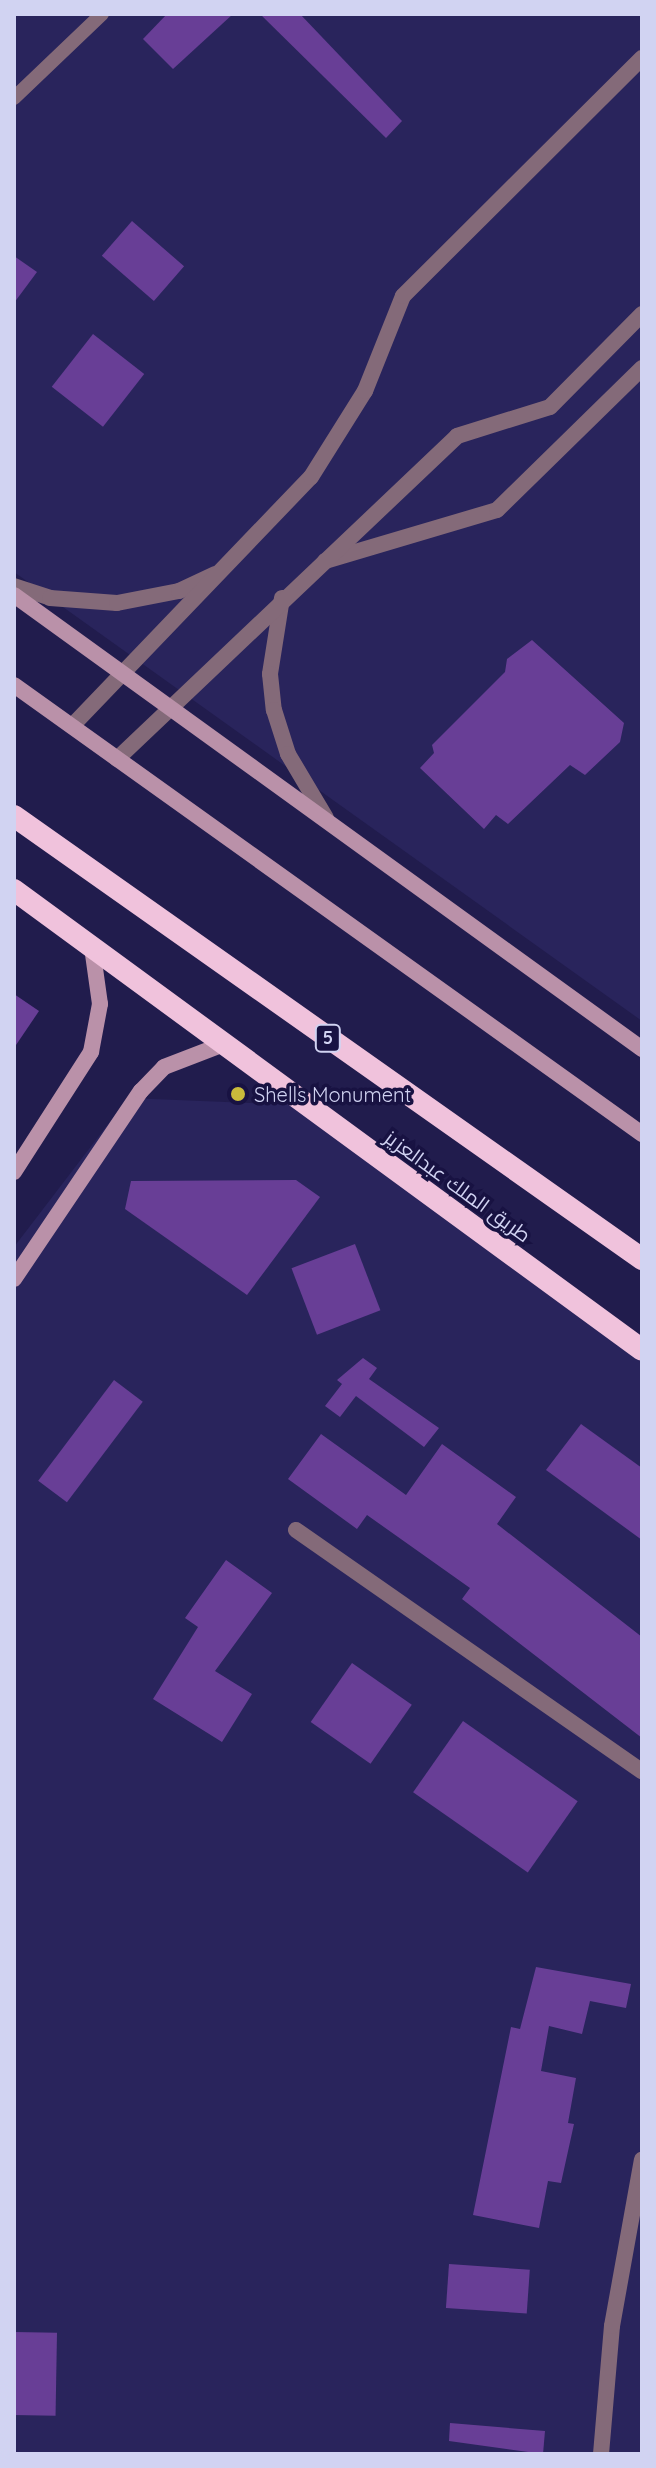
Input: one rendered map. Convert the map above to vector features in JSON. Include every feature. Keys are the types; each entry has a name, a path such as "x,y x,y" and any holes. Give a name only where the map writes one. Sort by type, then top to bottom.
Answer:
{"highway":[{"name":"5","path":"14,816 642,1259"},
{"name":"طريق الملك عبدالعزيز","path":"14,890 642,1350"}],"main road":[{"path":"14,595 642,1049"},
{"path":"14,685 642,1134"},
{"path":"14,1172 91,1052 100,1004 92,947"},
{"path":"14,1279 141,1091 164,1067 224,1044"}],"street":[{"path":"72,726 228,568 311,477 365,391 403,296 642,58"},
{"path":"117,759 282,598 457,436 550,407 642,314"},
{"path":"319,563 497,510 642,368"},
{"path":"14,586 50,598 117,603 179,591 228,568"},
{"path":"282,598 270,674 274,710 299,777 330,823"},
{"path":"296,1530 642,1771"},
{"path":"601,2454 612,2326 642,2160"}],"lane":[{"path":"14,98 102,14"}],"shaded area":[{"path":"14,14 642,14 642,1021 14,572"},
{"path":"128,1098 302,1105 642,1341 642,2454 14,2454 14,1247"}],"building":[{"path":"167,14 233,14 173,69 143,39"},
{"path":"260,14 300,14 402,121 386,138"},
{"path":"132,221 184,266 154,301 102,256"},
{"path":"14,256 37,272 14,303"},
{"path":"93,334 144,374 103,427 52,387"},
{"path":"532,640 624,723 620,742 585,775 570,765 508,824 496,815 484,829 420,768 434,753 432,745 505,672 507,659"},
{"path":"14,994 39,1011 14,1048"},
{"path":"296,1180 320,1197 247,1295 125,1209 131,1181"},
{"path":"355,1244 380,1310 317,1335 292,1268"},
{"path":"363,1358 377,1368 369,1379 439,1428 424,1447 356,1396 340,1417 325,1406 342,1384 337,1380"},
{"path":"114,1380 143,1402 67,1502 38,1481"},
{"path":"581,1424 642,1468 642,1540 546,1470"},
{"path":"321,1434 406,1495 442,1444 516,1497 497,1524 642,1637 642,1738 462,1599 470,1588 367,1515 357,1529 288,1479"},
{"path":"226,1560 272,1593 215,1671 252,1694 222,1742 153,1699 198,1627 185,1618"},
{"path":"352,1663 412,1705 371,1764 311,1722"},
{"path":"463,1721 578,1801 528,1873 413,1792"},
{"path":"536,1967 631,1984 626,2008 590,2001 582,2034 549,2026 541,2071 576,2078 568,2123 574,2124 561,2183 548,2181 539,2228 473,2215 511,2027 520,2029"},
{"path":"449,2264 530,2270 527,2314 446,2308"},
{"path":"14,2332 57,2333 56,2416 14,2415"},
{"path":"450,2423 545,2431 543,2454 449,2441"}],"place":[{"name":"Shells Monument","path":"238,1094"}]}
